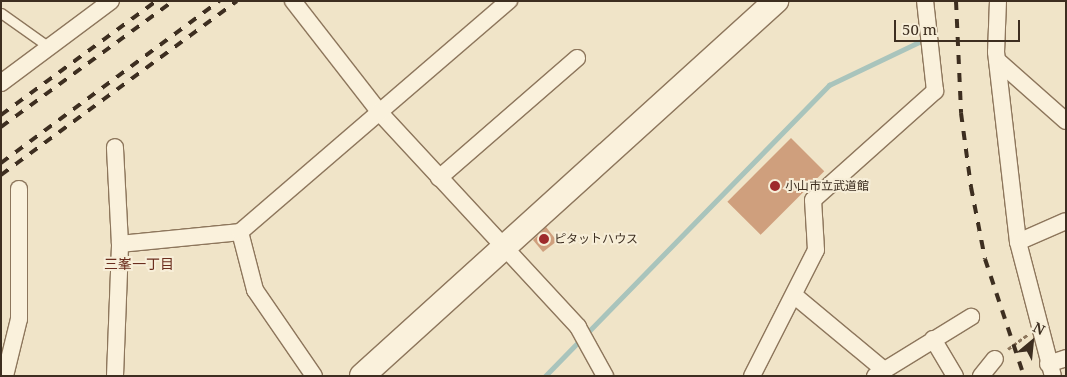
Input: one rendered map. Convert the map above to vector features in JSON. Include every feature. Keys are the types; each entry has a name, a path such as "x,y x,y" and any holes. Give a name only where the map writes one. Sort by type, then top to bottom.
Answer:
{"street":[{"path":"1,83 111,1"},
{"path":"293,1 381,114 502,248 578,327 606,376"},
{"path":"120,244 240,232 381,114 509,1"},
{"path":"362,376 776,1"},
{"path":"752,376 795,296 816,250 813,200 935,90 932,45 925,1"},
{"path":"998,1 997,60 1018,242 1050,370"},
{"path":"439,178 577,58"},
{"path":"997,60 1066,121"},
{"path":"114,376 120,244 115,147"},
{"path":"5,376 19,319 19,189"},
{"path":"1018,242 1066,221"},
{"path":"240,232 256,290 314,376"},
{"path":"795,296 879,373 971,317"},
{"path":"934,339 955,376"},
{"path":"1050,370 1066,358"},
{"path":"981,376 995,359"},
{"path":"1050,370 1066,373"}],"lane":[{"path":"1,14 49,48"}],"path":[{"path":"995,359 1039,326"}],"building":[{"name":"小山市立武道館","path":"791,138 824,171 761,235 727,202"},
{"name":"ピタットハウス","path":"546,227 557,241 543,252 533,240"}],"waterway":[{"path":"545,376 829,85 927,38"}],"railway":[{"path":"1,115 156,1"},
{"path":"1,127 173,1"},
{"path":"1,163 219,1"},
{"path":"1,175 237,1"},
{"path":"956,1 961,113 971,187 985,259 1024,376"}],"place":[{"name":"小山市立武道館","path":"775,186"},
{"name":"ピタットハウス","path":"544,239"}],"district":[{"name":"三峯一丁目","path":"139,264"}]}
